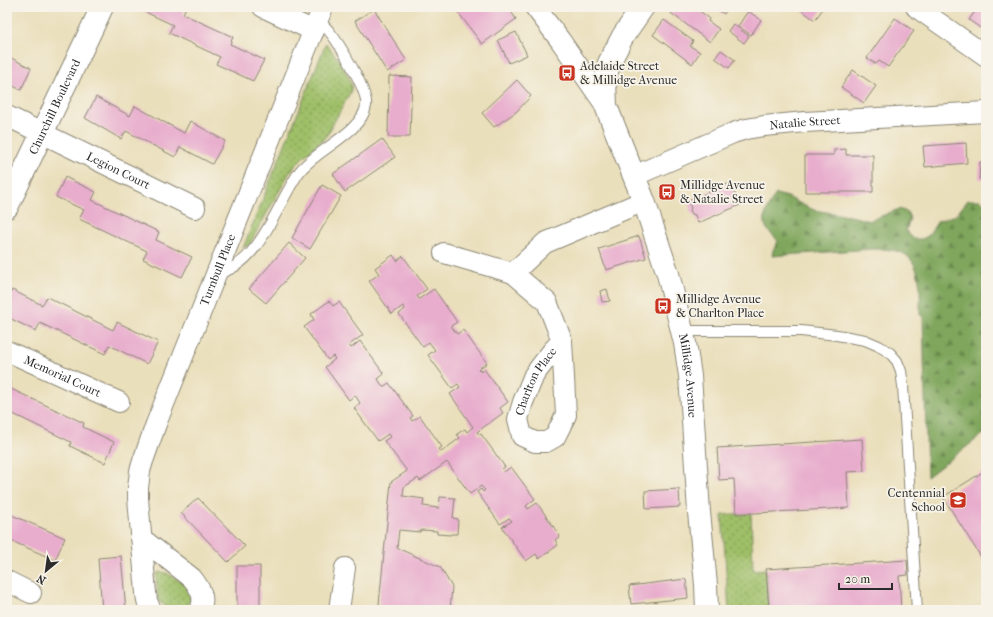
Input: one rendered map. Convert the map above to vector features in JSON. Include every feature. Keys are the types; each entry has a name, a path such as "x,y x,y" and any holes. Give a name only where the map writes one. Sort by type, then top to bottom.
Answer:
{"street":[{"name":"Churchill Boulevard","path":"7,207 102,7"},
{"path":"263,7 318,19"},
{"path":"535,7 606,106"},
{"name":"Millidge Avenue","path":"643,7 623,36 609,63 605,81 606,106 644,201 668,274 685,343 690,376 699,512 706,585 706,610"},
{"path":"916,7 986,56"},
{"name":"Turnbull Place","path":"151,610 147,601 138,498 139,480 143,461 153,431 318,19"},
{"name":"Natalie Street","path":"634,176 733,133 746,129 805,122 986,112"},
{"name":"Legion Court","path":"7,116 195,208"},
{"path":"513,273 545,243 644,201"},
{"name":"Charlton Place","path":"444,253 513,273 547,302 562,341"},
{"name":"Memorial Court","path":"7,351 119,402"},
{"path":"141,538 192,578 202,594 203,600 200,610"},
{"path":"339,610 345,568"},
{"path":"7,582 31,593"}],"lane":[{"path":"216,274 223,273 233,268 252,251 265,232 301,170 357,124 366,111 366,96 360,82 335,39 318,19"},
{"path":"682,331 801,331 838,335 865,340 879,346 890,353 897,360 901,371 903,386 917,610"}],"green space":[{"path":"326,43 350,79 350,93 326,137 301,159 290,172 249,245 243,248"},
{"path":"776,194 788,197 814,210 869,221 899,209 907,212 910,218 906,231 914,239 922,239 928,236 938,221 956,215 968,200 980,200 986,204 986,432 927,477 923,315 920,315 920,291 918,275 915,267 906,255 894,250 885,249 772,256 773,250 778,241 765,225 765,215"},
{"path":"751,513 753,570 766,569 769,610 729,610 722,515"},
{"path":"160,572 169,574 189,588 191,598 189,605 184,610 169,610 160,602 158,598 156,577"}],"building":[{"path":"142,7 186,7 183,14 233,37 230,44 264,60 253,81 216,64 220,57 169,33 173,25 141,10"},
{"path":"454,7 508,7 516,19 482,44"},
{"path":"671,7 694,7 709,18 708,21 719,29 710,42 668,11"},
{"path":"713,7 729,7 724,14"},
{"path":"797,7 824,7 815,20"},
{"path":"978,7 986,7 986,32 969,20"},
{"path":"374,9 406,60 387,72 355,21"},
{"path":"748,11 761,20 751,35 738,26"},
{"path":"895,18 914,31 888,67 879,61 876,64 867,58"},
{"path":"664,20 693,41 690,46 700,52 692,64 653,35"},
{"path":"733,24 749,36 744,43 728,31"},
{"path":"516,32 527,55 509,63 498,40"},
{"path":"721,50 735,60 729,68 715,58"},
{"path":"7,56 31,68 21,90 7,83"},
{"path":"853,70 876,86 864,103 841,87"},
{"path":"389,76 412,77 410,137 388,137"},
{"path":"517,80 531,96 516,112 494,127 482,113"},
{"path":"96,97 130,116 135,106 184,133 190,121 225,141 212,164 180,147 175,157 126,131 121,139 85,118"},
{"path":"382,139 395,157 345,192 333,174"},
{"path":"966,143 967,163 925,167 923,146"},
{"path":"846,149 846,155 873,155 873,192 805,192 805,155 834,155 834,150"},
{"path":"980,162 986,162 986,179 979,179"},
{"path":"65,177 96,192 92,200 159,232 156,240 192,257 182,277 143,259 147,251 79,219 84,210 56,197"},
{"path":"730,183 740,205 698,223 695,215 692,214 690,210 691,208 688,201"},
{"path":"322,185 341,196 310,249 292,238"},
{"path":"639,236 646,258 606,270 599,249"},
{"path":"289,243 305,258 266,303 249,289"},
{"path":"393,255 397,261 403,256 427,289 417,296 419,299 434,289 457,322 451,326 457,334 463,330 487,363 478,369 481,372 484,369 508,402 500,408 503,413 477,432 480,435 481,434 505,467 502,469 504,472 511,467 535,499 526,506 528,509 537,503 560,536 555,540 558,545 539,559 536,554 526,561 502,527 512,521 509,518 500,524 477,492 481,489 483,492 485,490 481,486 470,494 447,462 420,481 418,478 404,487 403,496 424,499 423,506 439,508 440,497 455,498 453,518 458,519 457,534 437,534 437,531 421,530 420,532 399,530 397,548 440,567 452,587 450,610 382,610 379,604 391,482 407,471 384,441 390,437 388,434 378,441 354,408 360,403 355,395 349,400 325,367 335,359 333,356 328,360 304,327 314,320 311,314 329,301 333,306 339,302 363,335 349,345 351,348 360,341 384,374 378,379 383,387 389,383 413,416 410,418 412,421 420,416 442,447 439,449 441,452 460,438 457,434 465,429 467,432 473,427 450,394 460,387 458,384 452,388 428,355 435,350 429,342 423,347 399,314 405,309 403,306 392,314 369,281 379,274 375,268"},
{"path":"607,289 610,301 602,302 600,291"},
{"path":"12,290 42,305 47,297 113,330 117,322 158,342 147,364 109,345 105,354 40,323 36,331 7,317 7,300"},
{"path":"7,381 11,383 9,388 84,423 83,427 114,442 105,463 70,446 71,442 7,411"},
{"path":"862,439 864,471 847,472 849,508 736,514 734,479 719,480 717,448"},
{"path":"986,470 986,565 943,497"},
{"path":"679,489 680,507 646,509 645,491"},
{"path":"198,498 245,546 228,562 181,513"},
{"path":"7,513 65,538 55,560 7,539"},
{"path":"121,556 126,610 102,610 98,558"},
{"path":"907,560 908,575 899,576 901,610 769,610 766,569"},
{"path":"237,566 260,566 260,610 237,610"},
{"path":"686,579 688,598 631,604 629,586"}],"place":[{"name":"Adelaide Street & Millidge Avenue","path":"567,73"},
{"name":"Millidge Avenue & Natalie Street","path":"667,192"},
{"name":"Millidge Avenue & Charlton Place","path":"663,306"},
{"name":"Centennial School","path":"958,500"}]}
